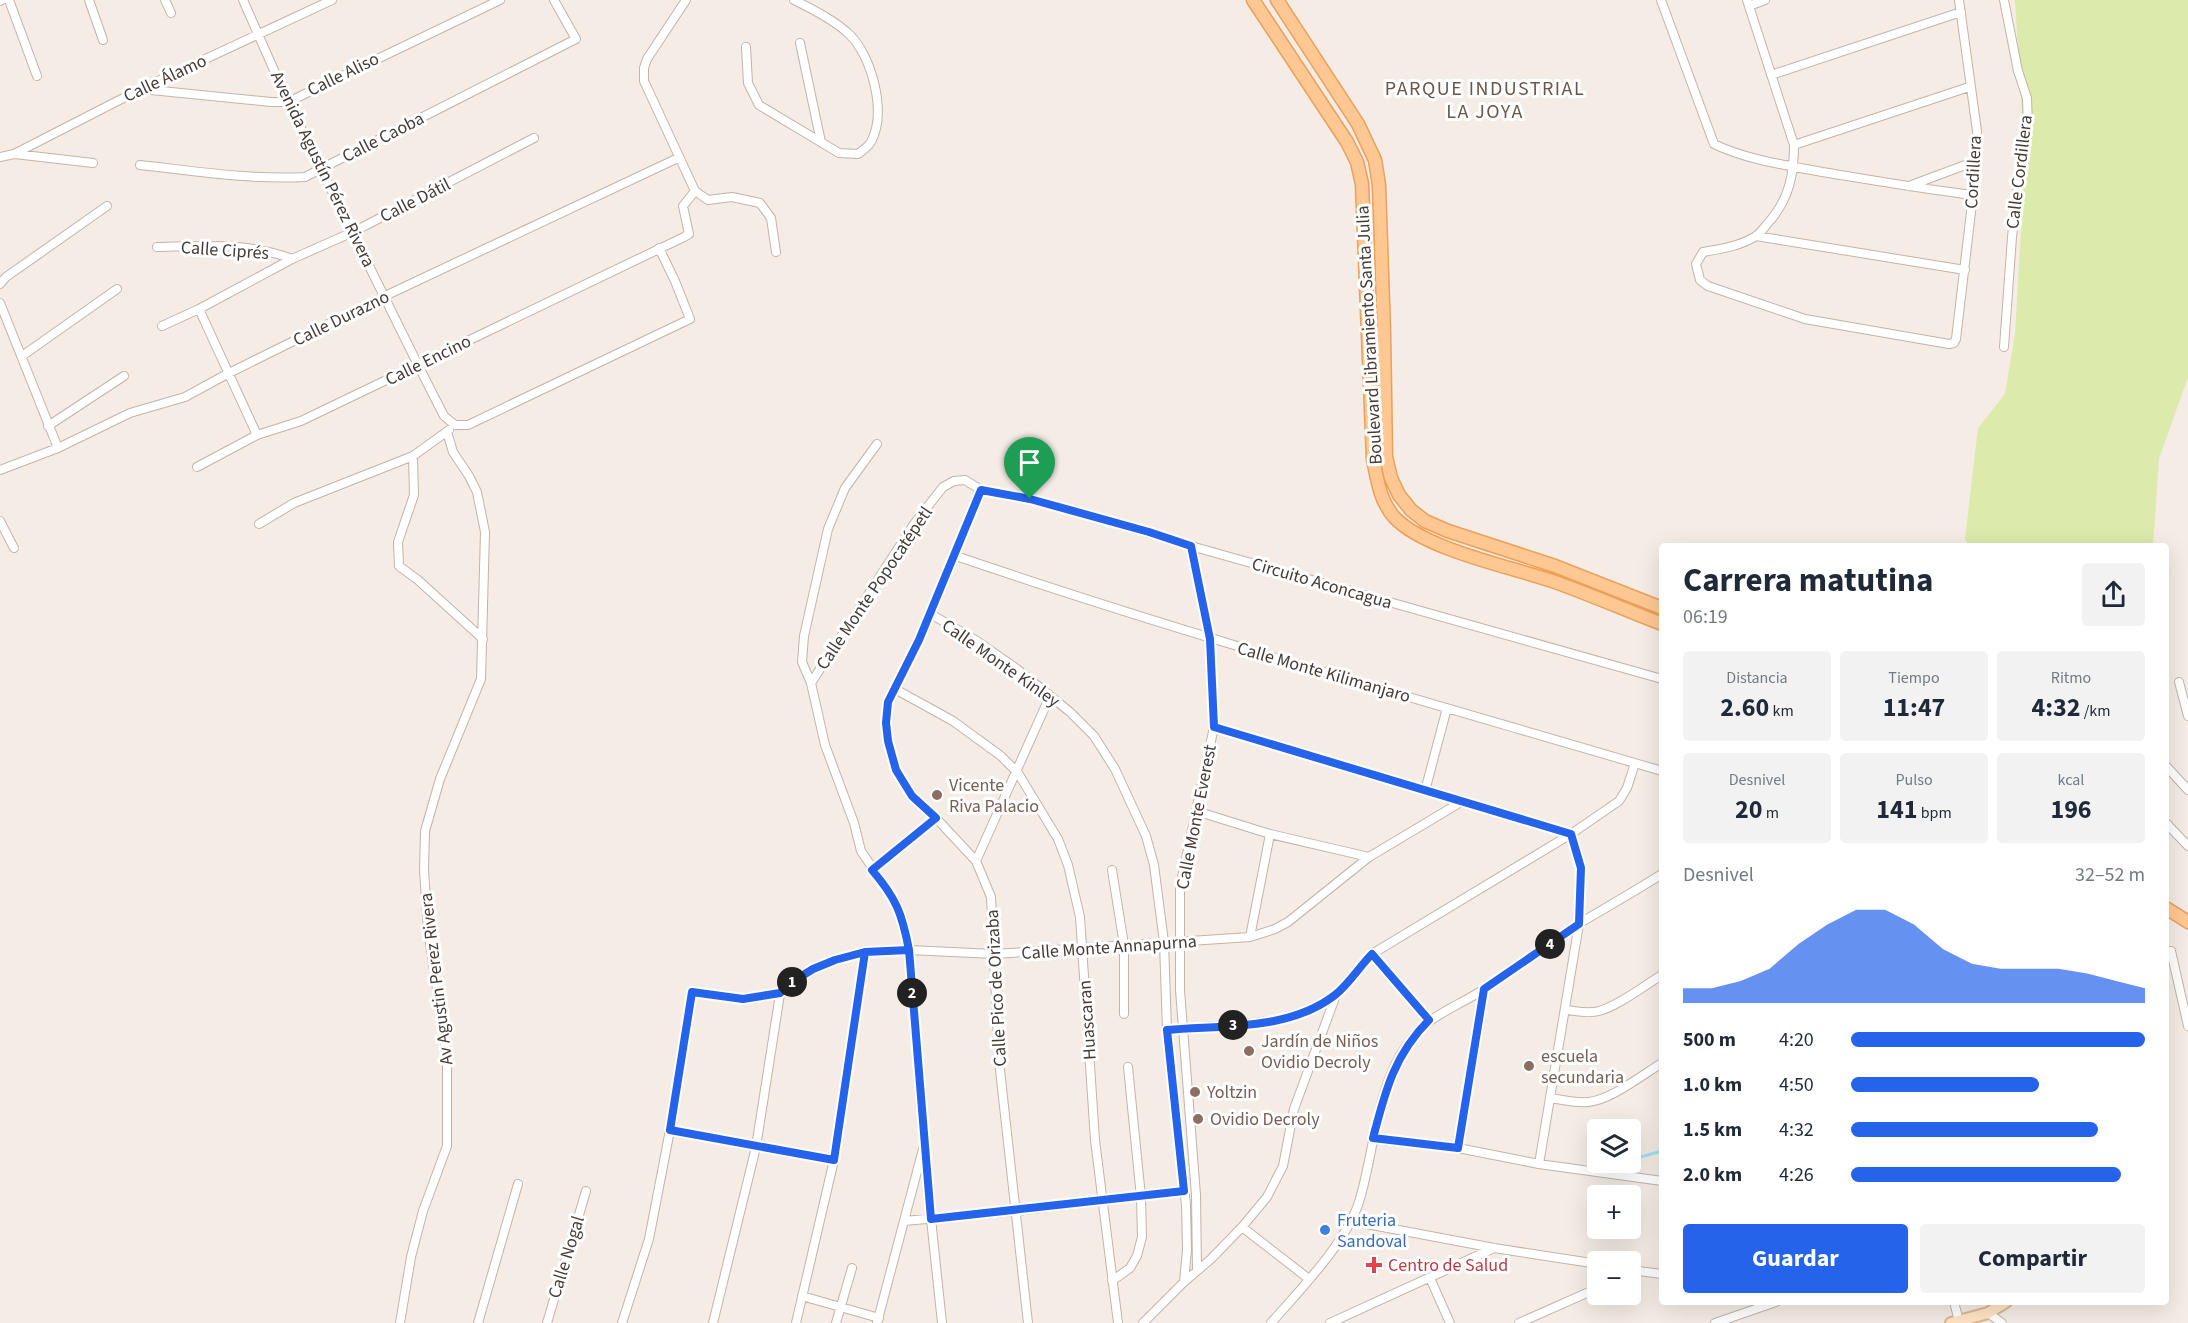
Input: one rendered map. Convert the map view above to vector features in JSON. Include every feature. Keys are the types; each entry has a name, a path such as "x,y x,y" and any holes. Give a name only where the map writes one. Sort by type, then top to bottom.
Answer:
{"main road":[{"name":"Boulevard Libramiento Santa Julia","path":"1253,0 1347,142 1357,162 1362,184 1373,459 1382,495 1395,517 1414,532 1445,546 1554,582 1659,623"},
{"name":"Boulevard Libramiento Santa Julia","path":"1277,0 1358,124 1375,160 1379,185 1386,457 1391,478 1399,495 1411,510 1425,521 1448,531 1564,570 1659,607"},
{"path":"2169,910 2188,922"}],"street":[{"path":"9,0 37,76"},
{"path":"89,0 103,40"},
{"path":"165,0 171,13"},
{"name":"Avenida Agustín Pérez Rivera","path":"243,0 288,102 386,296 418,365 444,416 455,425"},
{"name":"Calle Álamo","path":"0,157 14,153 141,89 332,0"},
{"name":"Calle Aliso","path":"141,89 288,102 500,0"},
{"name":"Calle Caoba","path":"140,165 235,176 305,177 576,39 554,0"},
{"path":"686,0 647,59 644,81 695,191 708,200 732,197 760,203 771,218 776,252"},
{"path":"746,47 748,83 759,105 839,153 858,154 870,145 875,134 877,106 873,78 862,50 848,33 816,11 794,0"},
{"path":"1662,0 1714,144 1728,151 1794,167 1907,187 1973,195"},
{"path":"1756,236 1787,196 1794,167 1794,145 1748,3 1765,0"},
{"name":"Cordillera","path":"1756,236 1725,248 1702,252 1696,264 1700,280 1708,286 1804,319 1954,343 1961,307 1973,195 1977,131 1969,87 1959,0"},
{"name":"Calle Cordillera","path":"2004,0 2018,71 2027,98 2028,128 2012,237 2004,346"},
{"path":"1771,75 1961,12"},
{"path":"800,43 821,142"},
{"path":"1794,145 1969,87"},
{"name":"Calle Dátil","path":"162,326 292,260 353,232 534,138"},
{"path":"14,153 93,163"},
{"name":"Calle Durazno","path":"0,470 57,448 130,413 185,397 386,296 678,158"},
{"path":"1907,187 1976,161"},
{"name":"Calle Encino","path":"196,467 257,435 302,421 689,234 683,206 695,191"},
{"path":"0,284 6,277 107,206"},
{"path":"1756,236 1965,270"},
{"name":"Calle Ciprés","path":"157,247 234,248 276,253 292,260"},
{"path":"259,524 294,503 413,456 455,425 468,425 690,319 675,281 658,248"},
{"path":"22,356 117,289"},
{"path":"0,303 57,448"},
{"path":"199,309 257,435"},
{"path":"48,426 124,375"},
{"path":"447,432 453,452 477,492 485,532 483,639"},
{"path":"811,683 802,662 804,636 828,529 845,488 878,444"},
{"path":"413,456 414,495 398,542 399,566 418,580 483,639"},
{"name":"Calle Monte Popocatépetl","path":"942,1323 909,950 903,920 896,902 861,851 854,823 825,745 811,683 914,524 943,487 965,480 981,490"},
{"name":"Circuito Aconcagua","path":"981,490 1030,499 1149,532 1191,546 1659,678"},
{"name":"Calle Pico de Orizaba","path":"981,490 919,640 888,702 886,723 896,770 912,796 976,861 991,897 999,1061 1028,1323"},
{"path":"0,521 14,548"},
{"name":"Calle Monte Everest","path":"1191,546 1210,639 1214,727 1180,887 1179,942 1189,1125 1196,1195 1197,1270"},
{"name":"Calle Monte Kilimanjaro","path":"953,555 1059,592 1210,639 1659,770"},
{"name":"Calle Monte Kinley","path":"929,613 977,641 1017,669 1070,712 1094,736 1115,769 1146,836 1154,865 1164,942"},
{"name":"Av Agustin Perez Rivera","path":"400,1323 411,1257 423,1211 447,1146 447,1056 428,930 424,870 425,831 440,779 482,679 483,639"},
{"path":"2179,682 2188,717"},
{"name":"Huascaran","path":"895,689 953,722 1001,756 1016,771 1027,784 1058,839 1068,865 1080,916 1094,1129 1118,1323"},
{"path":"976,861 1050,696"},
{"path":"1425,791 1447,708"},
{"path":"1214,727 1571,834"},
{"path":"1167,1030 1275,1021 1304,1013 1336,995 1372,954 1571,834 1619,801 1627,788 1635,763"},
{"path":"2169,769 2188,790"},
{"name":"Calle Monte Annapurna","path":"670,1130 692,992 743,999 780,993 792,982 813,969 865,952 909,950 994,954 1250,937 1288,922 1369,857 1461,802"},
{"path":"1196,811 1270,834 1369,857"},
{"path":"872,870 936,818"},
{"path":"2169,827 2188,846"},
{"path":"1250,937 1270,834"},
{"path":"1539,1164 1579,924 1581,868 1571,834"},
{"path":"1113,870 1124,945 1124,1014"},
{"path":"1271,1323 1309,1280 1351,1221 1361,1194 1384,1095 1401,1055 1412,1038 1429,1020 1484,989 1579,924 1659,876"},
{"path":"1164,942 1167,1030 1184,1191 1187,1250 1184,1282"},
{"path":"2171,951 2188,1026"},
{"path":"796,1323 834,1160 865,952"},
{"path":"1372,954 1429,1020"},
{"path":"1566,1010 1590,1012 1605,1009 1659,977"},
{"path":"1458,1148 1484,989"},
{"path":"713,1323 756,1147 780,993"},
{"path":"1143,1323 1242,1227 1267,1197 1283,1166 1294,1109 1336,995"},
{"path":"1551,1098 1578,1103 1591,1102 1604,1098 1659,1065"},
{"path":"1112,1281 1130,1268 1142,1237 1141,1197 1128,1067"},
{"path":"622,1323 648,1239 670,1130 834,1160"},
{"path":"1373,1138 1458,1148 1539,1164 1659,1181"},
{"path":"802,1296 878,1320 925,1142"},
{"path":"478,1323 518,1184"},
{"name":"Calle Nogal","path":"547,1323 586,1191"},
{"path":"904,1221 1016,1211 1184,1191"},
{"path":"1351,1221 1494,1248 1587,1262"},
{"path":"1242,1227 1309,1280"},
{"path":"1330,1323 1494,1248"},
{"path":"836,1323 852,1268"},
{"path":"1641,1272 1659,1274"},
{"path":"1430,1278 1450,1323"},
{"path":"1519,1323 1587,1293"},
{"path":"1715,1323 1734,1320 1768,1305"},
{"path":"1954,1305 1955,1322 1988,1312 2001,1305"},
{"path":"1988,1312 2002,1323"}],"green space":[{"path":"2015,0 2188,0 2188,377 2159,459 2153,543 1967,543 1965,539 1978,428 2005,394 2015,334 2025,162"}],"waterway":[{"path":"1641,1157 1659,1152"}],"place":[{"name":"Vicente Riva Palacio","path":"937,795"},
{"name":"Jardín de Niños Ovidio Decroly","path":"1249,1051"},
{"name":"escuela secundaria","path":"1529,1066"},
{"name":"Yoltzin","path":"1195,1092"},
{"name":"Ovidio Decroly","path":"1198,1119"},
{"name":"Fruteria Sandoval","path":"1325,1230"},
{"name":"Centro de Salud","path":"1374,1265"}],"district":[{"name":"PARQUE INDUSTRIAL LA JOYA","path":"1485,100"}],"route":[{"path":"1030,499 981,490 919,640 888,702 886,723 888,741 896,770 912,796 936,818 872,870 896,902 903,920 909,950 865,952 849,955 813,969 792,982 780,993 743,999 692,992 670,1130 834,1160 865,952 909,950 931,1219 1184,1191 1167,1030 1275,1021 1304,1013 1336,995 1372,954 1429,1020 1412,1038 1390,1078 1373,1138 1458,1148 1484,989 1579,924 1581,868 1571,834 1214,727 1210,639 1191,546 1030,499"}]}
